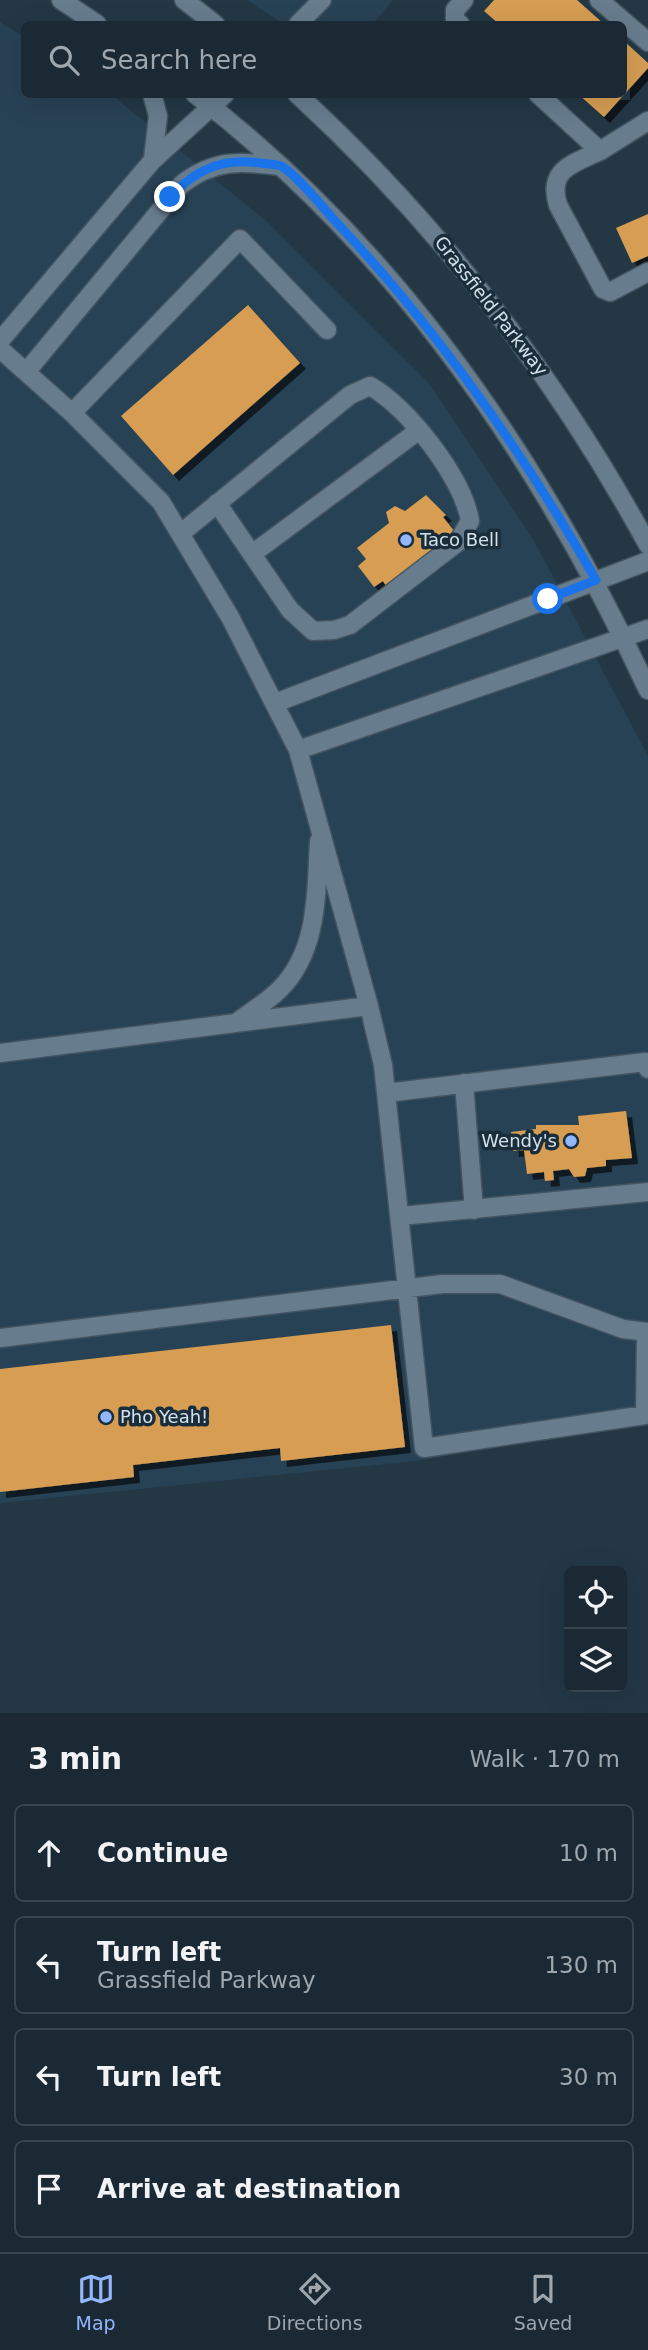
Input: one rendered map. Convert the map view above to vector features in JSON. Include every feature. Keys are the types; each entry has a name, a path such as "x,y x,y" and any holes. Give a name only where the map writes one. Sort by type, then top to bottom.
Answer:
{"street":[{"path":"59,0 80,21"},
{"path":"59,0 92,21"},
{"path":"184,0 211,21"},
{"path":"301,21 322,0"},
{"path":"456,21 455,10 464,0"},
{"path":"599,0 624,21"},
{"path":"627,24 648,42"},
{"path":"153,98 158,116 153,160"},
{"path":"200,98 280,166 377,266 461,369 517,448 596,580 648,690"},
{"path":"0,341 153,160 221,98"},
{"name":"Grassfield Parkway","path":"301,98 413,207 466,270 537,363 571,414 648,545"},
{"path":"542,98 600,150"},
{"path":"648,121 565,168 556,179 554,191 603,289 610,292 648,272"},
{"path":"27,371 182,184 210,166 226,162 280,166"},
{"path":"72,413 240,239 327,330"},
{"path":"0,349 72,413 161,502 230,617 298,750 383,1065 401,1216 408,1288 424,1448 647,1421 647,1332 623,1329 500,1283 442,1283 408,1288 0,1338"},
{"path":"180,534 217,503 350,395 370,386 389,397 460,487 470,521 458,542 350,625 334,630 313,631 290,610 217,503"},
{"path":"252,554 418,431"},
{"path":"275,704 648,561"},
{"path":"298,750 648,629"},
{"path":"236,1023 280,989 306,950 314,912 320,826"},
{"path":"0,1053 369,1006"},
{"path":"386,1093 645,1062 648,1069"},
{"path":"464,1083 474,1210"},
{"path":"401,1216 648,1192"}],"shaded area":[{"path":"247,0 393,0 376,21 278,21"},
{"path":"0,22 21,35 21,98 116,98 265,220 429,383 533,539 648,756 648,1420 416,1461 0,1503"}],"building":[{"path":"494,0 577,0 601,21 496,21 484,11"},
{"path":"627,44 648,63 648,68 627,91"},
{"path":"583,98 621,98 604,117"},
{"path":"648,214 648,256 632,263 616,228"},
{"path":"248,305 300,363 173,475 121,416"},
{"name":"Taco Bell","path":"426,495 446,515 443,517 455,532 386,586 383,581 374,587 358,566 366,559 357,548 389,523 386,512 395,506 405,511"},
{"name":"Wendy's","path":"626,1111 632,1158 606,1160 606,1166 587,1168 585,1176 574,1177 569,1169 553,1171 554,1180 545,1181 544,1172 527,1174 524,1150 513,1151 511,1132 536,1129 536,1125 579,1125 578,1116"},
{"path":"391,1325 405,1447 281,1461 280,1448 133,1465 134,1477 0,1492 0,1369"}],"place":[{"name":"Taco Bell","path":"406,540"},
{"name":"Wendy's","path":"571,1141"},
{"name":"Pho Yeah!","path":"106,1417"}],"route":[{"path":"170,197 193,175 210,166 243,161 280,166 345,231 461,369 517,448 596,580 548,599"}]}
